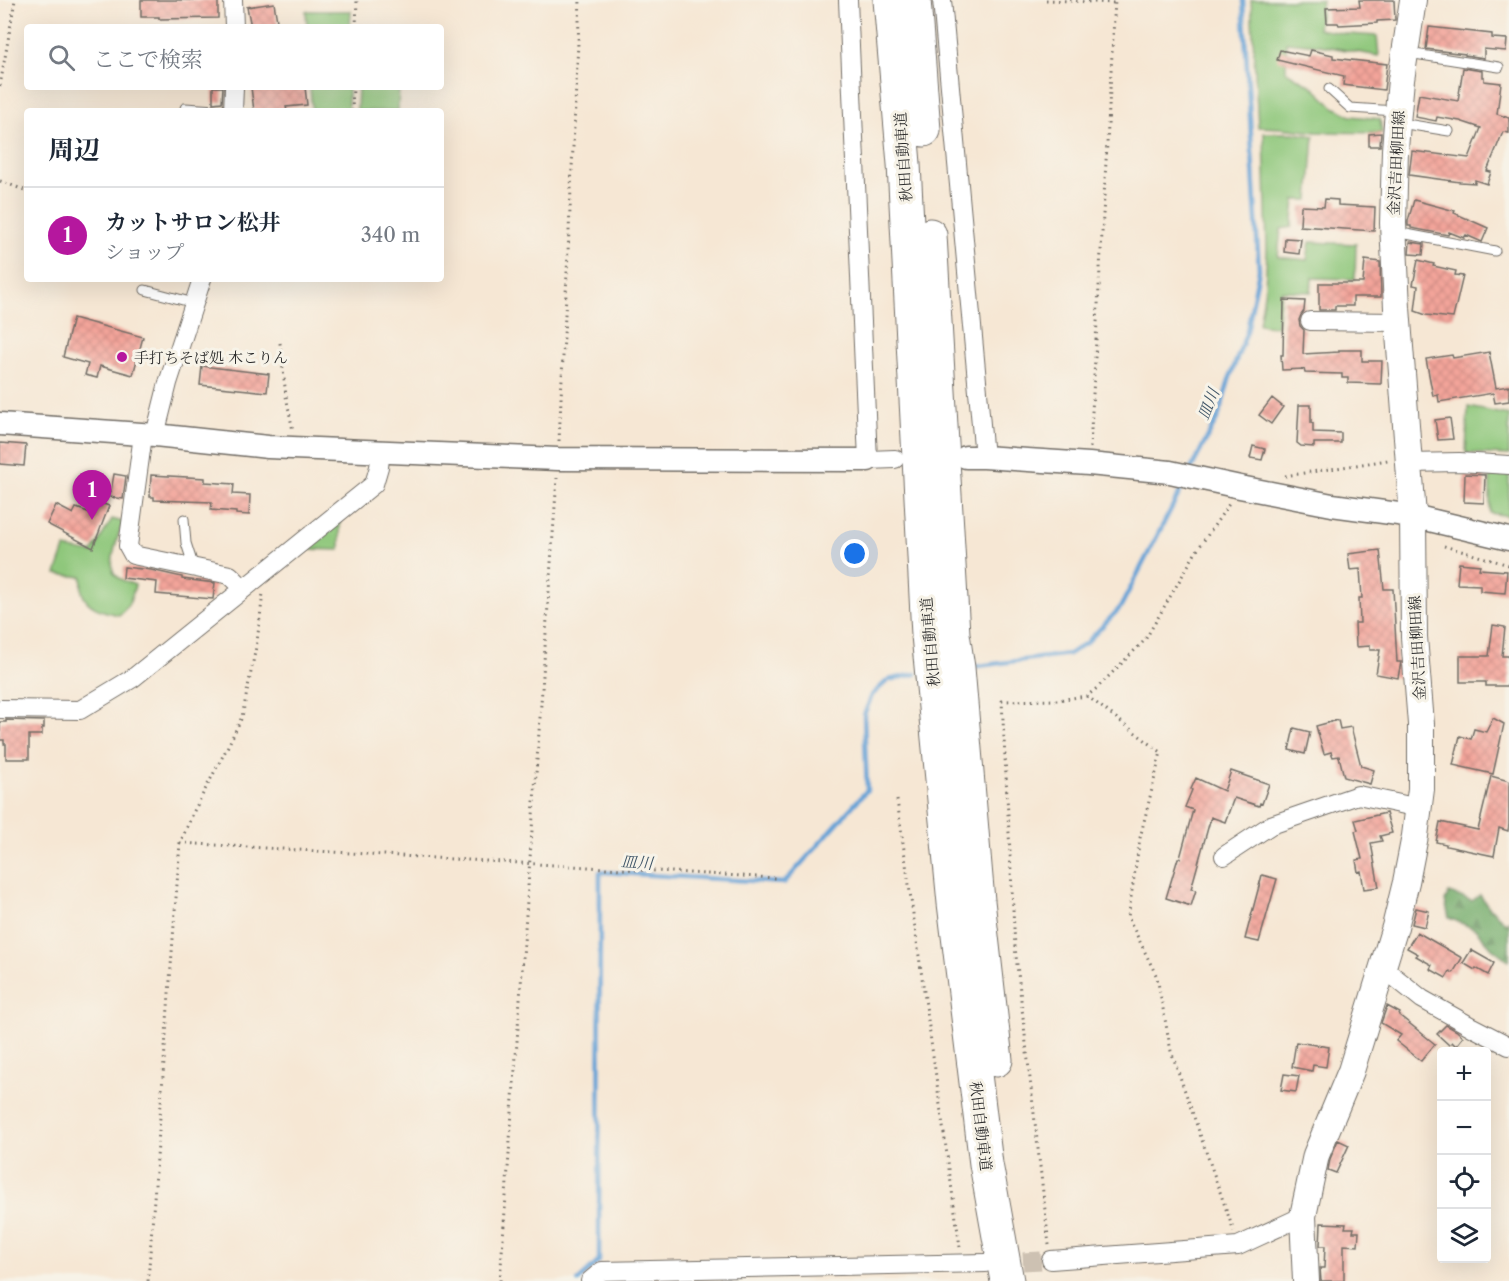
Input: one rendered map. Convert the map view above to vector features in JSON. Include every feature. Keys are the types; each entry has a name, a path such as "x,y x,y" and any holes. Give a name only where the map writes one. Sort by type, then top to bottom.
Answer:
{"highway":[{"name":"秋田自動車道","path":"890,0 904,164 928,635 954,903 997,1272"},
{"name":"秋田自動車道","path":"914,0 927,167 953,634 958,668 978,902 1007,1159 1040,1271"}],"main road":[{"name":"金沢吉田柳田線","path":"1306,1281 1303,1216 1316,1155 1351,1071 1395,927 1406,882 1421,789 1421,724 1414,637 1413,516 1398,322 1394,232 1395,150 1413,0"}],"street":[{"path":"233,0 234,24"},
{"path":"848,0 868,460"},
{"path":"942,0 975,457 1170,472 1332,505 1413,516 1509,539"},
{"path":"232,108 234,90"},
{"path":"201,282 149,435 128,546 133,555 230,575 250,585"},
{"path":"1310,321 1398,322"},
{"path":"0,424 268,447 558,459 895,459"},
{"path":"0,709 80,710 134,678 374,484 381,452"},
{"path":"1408,460 1509,465"},
{"path":"1224,856 1271,825 1358,795 1419,808"},
{"path":"1382,967 1422,999 1509,1046"},
{"path":"1040,1271 1238,1246 1303,1216"},
{"path":"591,1281 602,1271 963,1265 997,1272"}],"lane":[{"path":"1406,52 1499,67"},
{"path":"1329,89 1350,108 1398,117 1449,132"},
{"path":"1394,232 1495,251"},
{"path":"145,290 194,303"},
{"path":"184,519 186,543 194,568"}],"path":[{"path":"0,86 15,0"},
{"path":"356,24 357,0"},
{"path":"500,1281 558,459 580,0"},
{"path":"1046,0 1115,2 1089,464"},
{"path":"352,108 353,90"},
{"path":"0,181 24,190"},
{"path":"280,343 286,396 296,448"},
{"path":"1040,1271 1014,947 1002,701 1057,700 1087,696 1145,640 1196,552 1244,488 1288,475 1408,460"},
{"path":"1444,546 1509,565"},
{"path":"148,1281 180,843 242,717 263,593 250,585"},
{"path":"1087,696 1161,752 1140,838 1128,917 1157,977 1171,1051 1238,1246"},
{"path":"897,800 963,1265"},
{"path":"180,843 775,878"}],"green space":[{"path":"1251,0 1322,0 1318,29 1377,36 1379,56 1319,45 1286,42 1286,71 1312,86 1334,107 1351,116 1380,119 1382,133 1316,132 1258,127"},
{"path":"306,11 351,11 350,24 307,24"},
{"path":"310,90 348,90 348,108 312,108"},
{"path":"358,90 399,90 398,108 357,108"},
{"path":"1264,133 1314,136 1309,200 1295,200 1292,227 1281,229 1278,257 1307,260 1310,242 1356,244 1355,279 1312,278 1311,292 1281,291 1277,327 1259,324 1265,288 1267,250"},
{"path":"1468,407 1509,415 1509,455 1466,453"},
{"path":"1490,470 1509,472 1509,516 1490,513"},
{"path":"112,519 123,522 113,555 112,568 121,579 135,585 130,602 119,615 92,606 88,602 82,592 82,577 56,574 65,548 92,553"},
{"path":"340,521 340,550 304,549"},
{"path":"1449,893 1472,901 1480,895 1506,923 1509,921 1509,961 1492,948 1475,929 1449,918 1445,901"}],"building":[{"path":"141,0 218,0 218,18 141,17"},
{"path":"1359,0 1394,0 1395,20 1339,25 1338,23 1327,23 1326,8 1360,7"},
{"path":"274,3 278,24 250,24 247,7"},
{"path":"1429,27 1492,34 1492,38 1507,39 1506,51 1484,49 1484,58 1426,49"},
{"path":"1280,50 1309,56 1311,50 1333,55 1333,58 1387,64 1384,90 1343,85 1344,76 1277,60"},
{"path":"1463,68 1482,71 1484,81 1501,83 1497,114 1509,118 1509,133 1503,132 1487,171 1491,172 1487,184 1475,180 1475,183 1460,182 1409,175 1412,151 1469,158 1481,128 1437,117 1436,121 1415,117 1419,94 1458,101"},
{"path":"213,90 223,90 222,102 213,103"},
{"path":"251,90 305,90 307,105 286,108 254,108"},
{"path":"1381,133 1380,146 1369,146 1369,134"},
{"path":"1325,199 1338,200 1338,205 1375,207 1374,231 1300,226 1301,206 1324,207"},
{"path":"1414,200 1455,211 1454,213 1488,228 1482,242 1466,235 1464,238 1449,232 1448,235 1411,228 1408,226 1408,221"},
{"path":"1285,238 1301,239 1299,254 1284,252"},
{"path":"1410,242 1424,244 1423,255 1409,254"},
{"path":"1365,260 1380,262 1381,297 1353,297 1353,306 1335,306 1335,310 1319,310 1319,283 1363,283"},
{"path":"1418,260 1456,271 1455,275 1463,276 1453,318 1426,315 1415,311 1418,286 1413,285"},
{"path":"1284,300 1305,301 1304,311 1299,320 1304,330 1303,354 1362,350 1362,361 1382,361 1381,384 1348,383 1348,378 1342,378 1342,374 1305,373 1304,369 1282,370"},
{"path":"73,318 143,337 133,375 100,366 97,378 85,375 88,364 63,357"},
{"path":"1489,352 1496,388 1509,386 1509,401 1495,403 1493,393 1439,402 1438,395 1433,396 1426,359 1452,355 1453,358"},
{"path":"202,366 269,374 267,392 200,385"},
{"path":"1272,398 1283,407 1271,424 1259,415"},
{"path":"1299,405 1311,405 1313,432 1341,433 1341,443 1314,443 1314,447 1301,446 1297,443"},
{"path":"1450,418 1453,439 1438,440 1435,420"},
{"path":"0,443 26,445 24,466 0,464"},
{"path":"1253,446 1265,449 1262,460 1250,458"},
{"path":"114,474 126,476 123,499 110,497"},
{"path":"1465,474 1485,475 1484,503 1464,502"},
{"path":"151,475 205,478 205,482 234,484 233,494 250,495 249,515 211,510 212,502 154,500 154,497 150,497"},
{"path":"98,502 109,506 93,548 47,524 56,505 73,514 76,508 94,514"},
{"path":"1380,550 1384,589 1393,589 1397,662 1401,662 1398,678 1376,674 1380,650 1370,650 1370,646 1356,647 1355,623 1360,623 1359,598 1362,598 1360,569 1350,570 1348,554"},
{"path":"1459,563 1480,565 1479,569 1507,571 1505,593 1480,591 1480,585 1457,584"},
{"path":"124,567 215,583 213,599 156,594 157,582 123,578"},
{"path":"1493,625 1505,627 1502,656 1509,656 1509,686 1486,686 1486,682 1460,682 1460,656 1489,656"},
{"path":"1493,718 1504,724 1493,774 1453,765 1460,736 1471,739 1474,729 1486,732"},
{"path":"6,720 44,721 42,735 29,735 29,759 6,759 6,744 4,740 0,740 0,722 6,722"},
{"path":"1338,720 1340,729 1351,727 1361,766 1374,770 1370,784 1344,777 1339,756 1333,757 1331,752 1324,754 1316,726"},
{"path":"1294,728 1310,732 1305,754 1289,750"},
{"path":"1231,771 1269,784 1262,804 1260,803 1259,806 1234,798 1225,822 1211,817 1191,889 1196,890 1191,906 1166,898 1193,810 1185,807 1196,778 1224,791"},
{"path":"1491,776 1509,781 1508,831 1499,828 1494,856 1436,842 1440,822 1478,830"},
{"path":"1386,813 1392,833 1380,836 1382,841 1371,843 1379,887 1364,889 1361,871 1358,872 1356,860 1362,859 1355,831 1358,830 1355,820"},
{"path":"1262,875 1277,879 1259,942 1245,939"},
{"path":"1416,908 1429,911 1425,927 1412,924"},
{"path":"1417,932 1462,958 1453,973 1450,971 1446,978 1430,969 1432,965 1407,948"},
{"path":"1471,950 1494,963 1488,975 1463,963"},
{"path":"1387,1006 1400,1013 1399,1015 1435,1044 1421,1061 1396,1041 1401,1035 1381,1023"},
{"path":"1446,1025 1463,1037 1456,1046 1452,1042 1449,1045 1437,1034"},
{"path":"1296,1042 1329,1047 1326,1067 1313,1065 1312,1071 1292,1067"},
{"path":"1284,1074 1299,1076 1296,1092 1281,1090"},
{"path":"1338,1140 1349,1145 1336,1173 1328,1170"},
{"path":"1321,1223 1346,1224 1345,1228 1354,1228 1353,1232 1359,1232 1358,1246 1344,1245 1344,1281 1321,1281 1320,1268 1324,1268 1325,1246 1320,1246"}],"waterway":[{"name":"皿川","path":"1191,469 1219,415 1247,331 1259,270 1243,0"},
{"name":"皿川","path":"971,667 1069,654 1087,642 1120,608 1185,482"},
{"name":"皿川","path":"578,1281 599,1261 600,872 784,883 867,790 864,715 872,695 888,680 916,674"}],"tunnel":[{"path":"996,1263 1051,1260"}],"place":[{"name":"手打ちそば処 木こりん","path":"122,357"},
{"name":"カットサロン松井","path":"92,520"}]}
